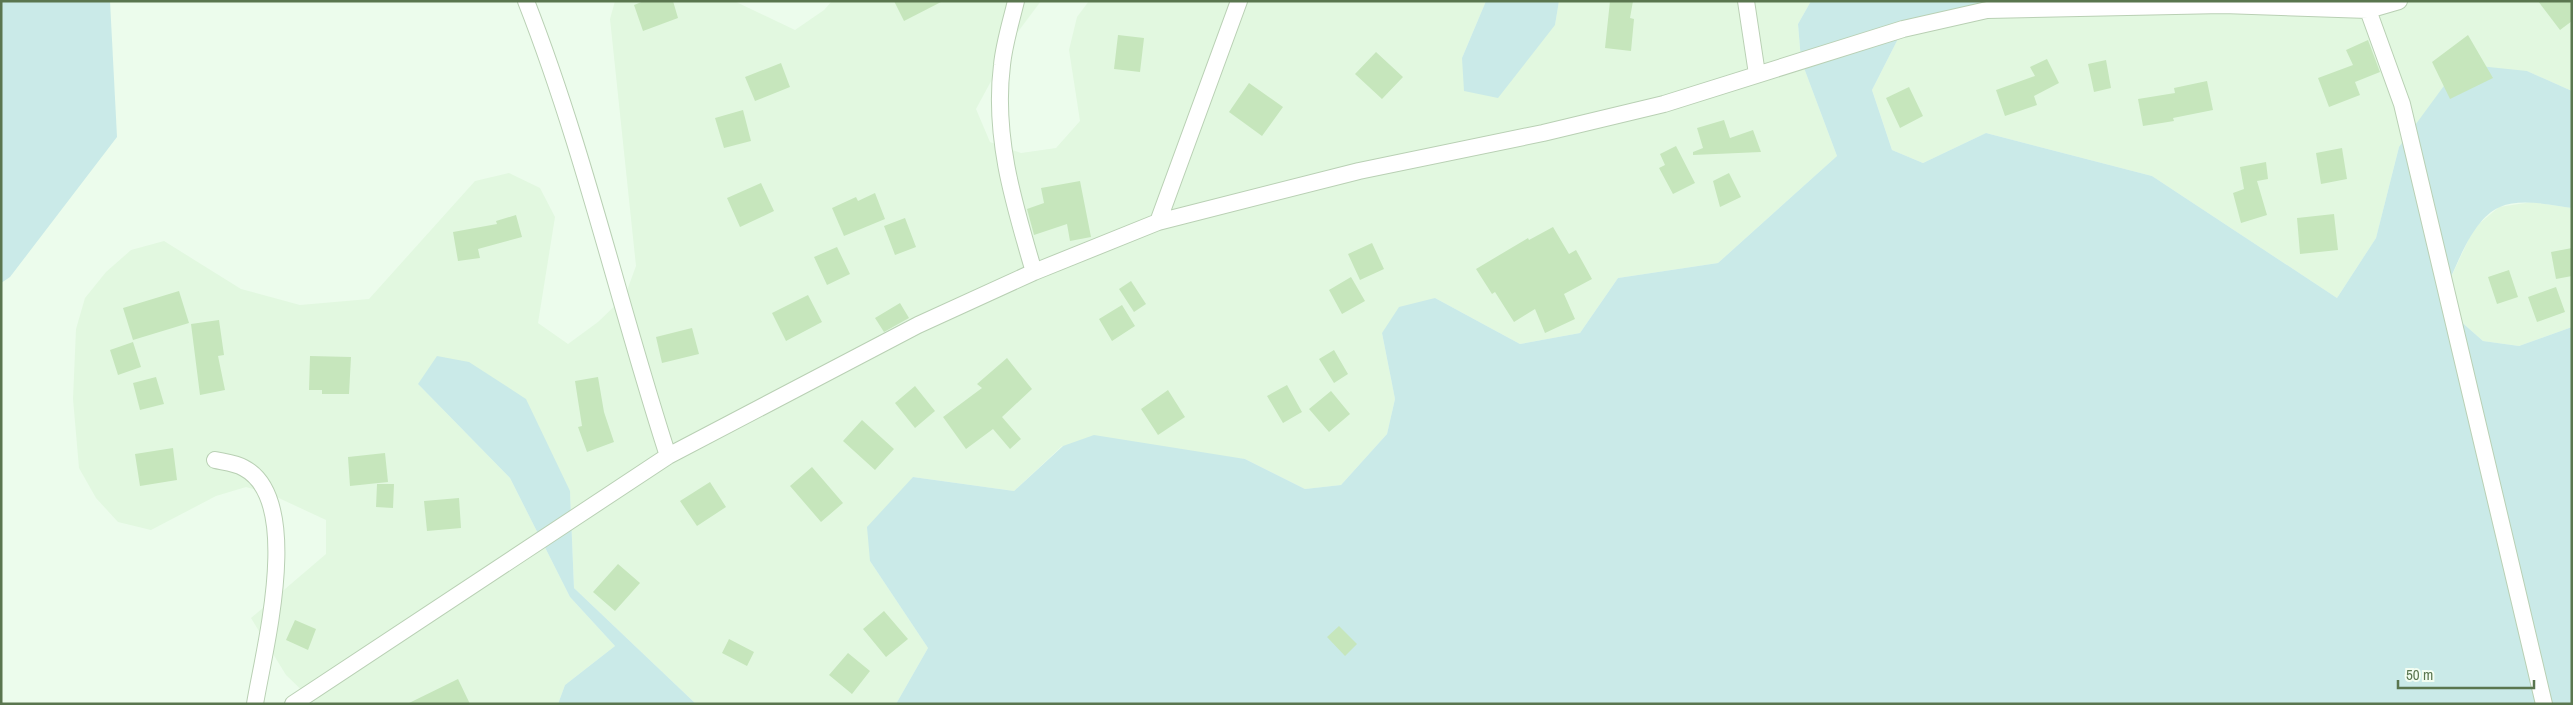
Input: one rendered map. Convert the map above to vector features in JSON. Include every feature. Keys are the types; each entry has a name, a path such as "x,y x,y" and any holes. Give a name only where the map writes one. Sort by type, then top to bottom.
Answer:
{"street":[{"path":"526,1 551,67 641,374 668,456"},
{"path":"1016,1 1002,65 1000,131 1009,187 1034,272"},
{"path":"1158,222 1239,1"},
{"path":"1746,1 1757,74"},
{"path":"293,704 668,456 918,325 1034,272 1158,222 1359,171 1543,134 1664,104 1903,29 1987,10 2223,5 2368,10 2399,1"},
{"path":"2368,10 2402,104 2544,704"},
{"path":"214,460 244,467 256,477 268,493 277,527 278,562 255,704"}],"shaded area":[{"path":"1,1 110,1 117,137 10,277 1,283"},
{"path":"615,1 734,1 795,30 824,10 832,1 1041,1 1017,33 976,109 990,142 1021,153 1056,148 1080,121 1069,50 1077,17 1089,1 1486,1 1462,58 1555,25 1559,1 1811,1 1798,24 1801,60 1837,156 1718,263 1618,278 1580,333 1520,344 1435,298 1382,333 1395,399 1387,434 1341,485 1305,489 1245,459 1062,446 1014,491 913,477 870,561 928,648 896,704 696,704 574,588 570,491 418,384 510,478 570,597 615,646 565,685 558,704 316,704 286,675 251,618 326,554 326,520 268,493 246,487 216,496 151,530 118,522 96,498 79,468 73,399 76,329 85,298 106,272 131,250 164,241 241,289 300,305 369,299 475,181 509,173 540,188 555,217 538,323 568,344 598,322 625,296 636,266 610,19"},
{"path":"1486,1 1559,1 1555,25 1498,98 1464,91 1462,58"},
{"path":"1811,1 1997,1 1987,10 1903,29 1872,90 1892,150 1923,163 1986,133 2152,176 2337,298 2376,238 2399,147 2460,64 2527,71 2572,91 2572,208 2536,203 2517,203 2508,204 2490,213 2467,242 2446,288 2458,319 2483,341 2519,346 2572,327 2572,704 896,704 928,648 870,561 867,527 913,477 1014,491 1063,446 1094,435 1245,459 1305,489 1341,485 1387,434 1395,399 1382,333 1399,307 1435,298 1520,344 1580,333 1618,278 1718,263 1837,156 1801,60 1798,24"},
{"path":"1997,1 2572,1 2572,91 2527,71 2399,147 2376,238 2337,298 2152,176 1986,133 1923,163 1892,150 1872,90 1903,29 1987,11"},
{"path":"2532,202 2572,208 2572,327 2519,346 2483,341 2458,319 2446,288 2474,228 2499,207"},
{"path":"437,356 469,362 526,399 570,491 574,588 696,704 558,704 565,685 615,646 570,597 510,478 418,384"}],"building":[{"path":"644,1 673,1 678,18 643,31 634,5"},
{"path":"894,1 943,1 904,21"},
{"path":"1610,1 1633,1 1630,18 1634,19 1631,51 1605,48"},
{"path":"2538,1 2572,1 2572,21 2560,30"},
{"path":"1118,35 1144,38 1140,72 1114,69"},
{"path":"2468,35 2493,78 2450,99 2432,62"},
{"path":"2368,40 2380,72 2355,82 2360,95 2329,107 2318,78 2353,65 2346,50"},
{"path":"1376,52 1403,77 1382,99 1355,74"},
{"path":"2047,59 2059,83 2034,96 2037,105 2005,116 1996,90 2035,76 2030,67"},
{"path":"2106,60 2111,88 2094,92 2088,64"},
{"path":"781,63 790,87 755,101 745,77"},
{"path":"2207,81 2213,110 2173,118 2174,121 2143,126 2138,99 2175,93 2174,88"},
{"path":"1249,83 1283,107 1262,136 1229,112"},
{"path":"1909,87 1923,116 1900,128 1886,98"},
{"path":"743,110 751,141 724,148 715,118"},
{"path":"1724,120 1730,138 1753,130 1761,152 1693,155 1693,152 1703,148 1697,128"},
{"path":"1676,146 1695,183 1673,194 1659,168 1665,165 1660,154"},
{"path":"2342,148 2347,179 2321,184 2316,153"},
{"path":"2266,162 2268,179 2257,181 2267,215 2241,223 2233,193 2244,189 2240,167"},
{"path":"1729,173 1741,197 1720,207 1713,181"},
{"path":"1080,181 1091,237 1070,241 1067,224 1034,235 1027,209 1044,203 1041,188"},
{"path":"761,183 774,211 740,227 727,198"},
{"path":"875,193 885,219 844,236 832,208 856,197 858,201"},
{"path":"2334,214 2338,250 2300,254 2297,218"},
{"path":"516,215 522,237 478,249 480,258 458,261 453,232 497,224 496,221"},
{"path":"905,218 916,247 895,255 884,226"},
{"path":"1553,227 1569,254 1576,250 1592,279 1564,294 1575,319 1545,333 1535,309 1514,322 1495,292 1492,294 1476,269 1528,238 1529,240"},
{"path":"1372,243 1384,269 1360,280 1348,254"},
{"path":"837,247 850,274 827,285 814,257"},
{"path":"2572,248 2572,276 2556,279 2551,252"},
{"path":"2509,270 2518,297 2497,304 2488,277"},
{"path":"1351,277 1365,301 1342,314 1329,290"},
{"path":"1131,281 1146,304 1134,312 1119,289"},
{"path":"2556,287 2565,312 2537,322 2528,297"},
{"path":"179,291 189,323 133,340 123,308"},
{"path":"808,295 822,322 786,341 772,313"},
{"path":"900,303 909,318 884,332 875,318"},
{"path":"1122,305 1135,326 1112,341 1099,319"},
{"path":"219,320 224,355 218,356 225,390 200,395 191,324"},
{"path":"692,328 699,354 662,363 656,337"},
{"path":"133,342 141,367 118,375 110,350"},
{"path":"1334,350 1348,374 1334,383 1319,359"},
{"path":"310,356 351,357 349,394 322,394 322,390 309,390"},
{"path":"1007,358 1032,389 1002,417 1021,439 1010,449 993,429 966,449 943,417 982,388 977,384"},
{"path":"156,377 164,404 140,410 133,383"},
{"path":"598,377 604,412 614,442 587,452 578,427 582,426 575,381"},
{"path":"1287,385 1302,412 1283,423 1267,396"},
{"path":"915,386 935,411 915,428 895,403"},
{"path":"1168,390 1185,417 1158,435 1141,409"},
{"path":"1331,391 1350,414 1329,432 1309,409"},
{"path":"862,420 894,449 875,470 843,441"},
{"path":"173,448 177,480 140,486 135,454"},
{"path":"385,453 388,482 350,486 348,457"},
{"path":"812,467 843,503 821,522 790,486"},
{"path":"710,482 726,507 697,526 680,501"},
{"path":"377,484 394,484 393,508 376,507"},
{"path":"459,498 461,528 427,531 424,501"},
{"path":"618,564 640,583 615,611 593,592"},
{"path":"884,611 908,639 886,657 863,629"},
{"path":"295,620 316,629 308,650 286,640"},
{"path":"1339,626 1357,644 1345,656 1327,637"},
{"path":"729,639 754,652 747,666 722,653"},
{"path":"848,653 870,671 852,694 829,675"},
{"path":"458,679 470,704 407,704"}]}
